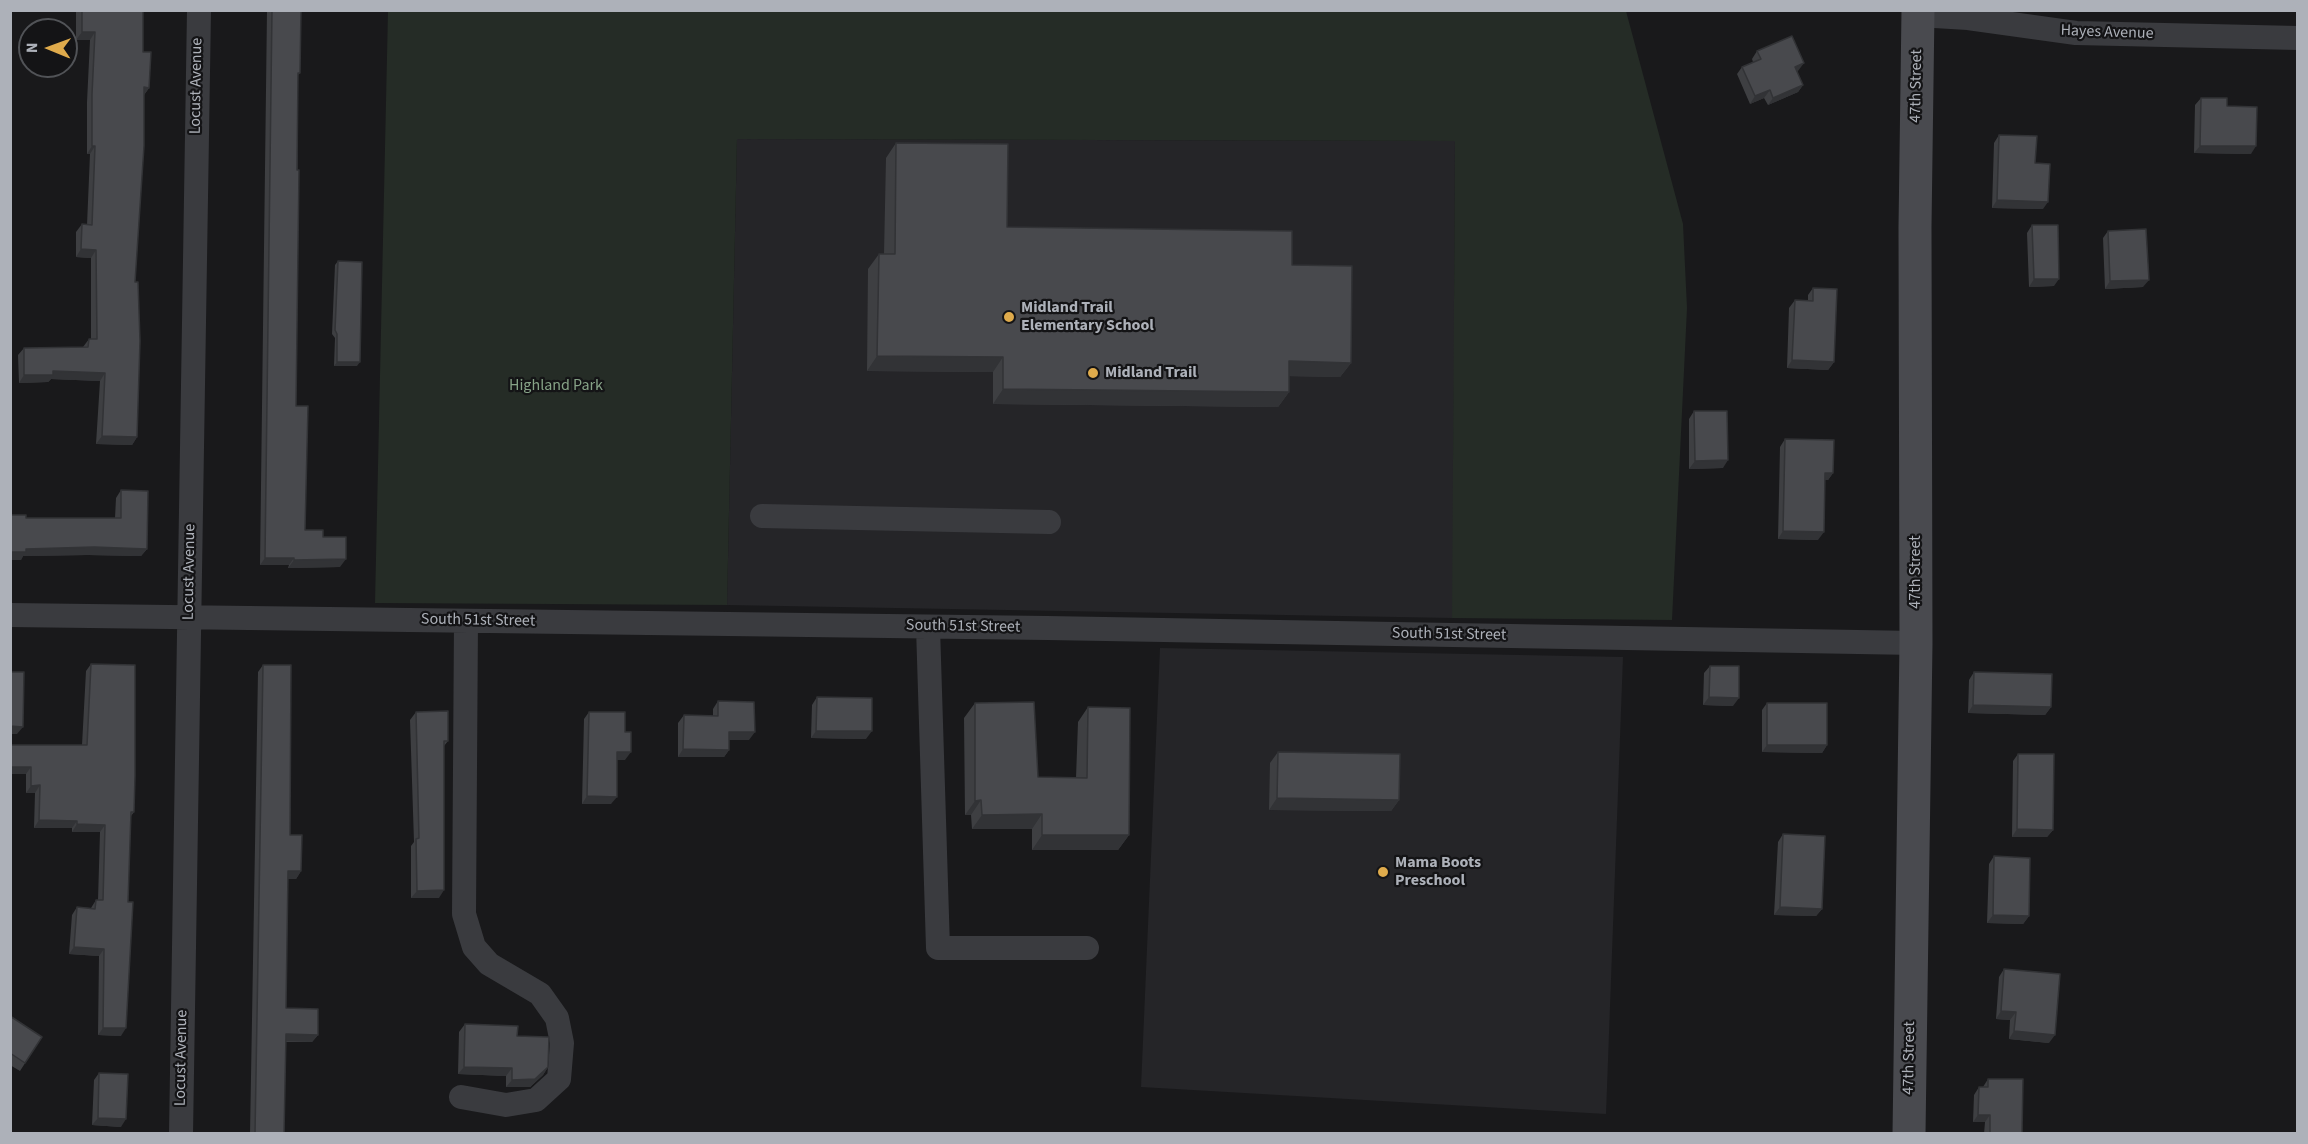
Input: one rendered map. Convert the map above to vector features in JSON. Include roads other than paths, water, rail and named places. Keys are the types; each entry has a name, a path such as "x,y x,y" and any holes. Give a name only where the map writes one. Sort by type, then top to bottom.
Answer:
{"main road":[{"name":"47th Street","path":"1909,1134 1916,643 1917,12"}],"street":[{"name":"Locust Avenue","path":"181,1134 198,10"},
{"name":"Hayes Avenue","path":"1917,12 2076,33 2298,38"},
{"path":"762,516 1049,522"},
{"name":"South 51st Street","path":"10,615 1916,643"},
{"path":"461,1096 506,1105 536,1100 559,1080 562,1043 557,1018 540,994 489,964 474,947 464,914 466,621"},
{"path":"928,627 938,948 1087,948"}],"place":[{"name":"Midland Trail Elementary School","path":"1009,317"},
{"name":"Midland Trail","path":"1093,373"},
{"name":"Mama Boots Preschool","path":"1383,872"}],"park label":[{"name":"Highland Park","path":"556,386"}]}
